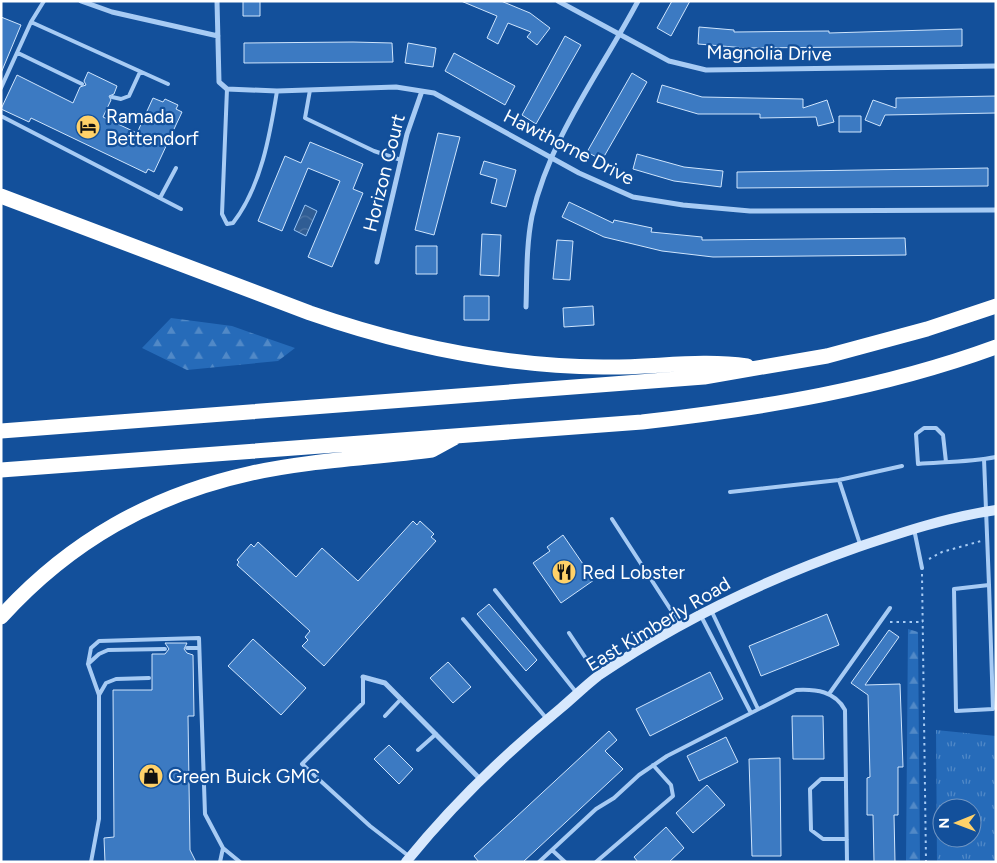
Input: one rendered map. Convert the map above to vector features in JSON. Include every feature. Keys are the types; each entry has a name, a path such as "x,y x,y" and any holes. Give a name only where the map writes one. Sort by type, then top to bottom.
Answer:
{"highway":[{"path":"1,196 310,313 431,349 486,359 569,366 646,367 720,362 759,368"},
{"path":"1,431 608,386 704,377 827,356 882,342 996,306"},
{"path":"1,470 642,422 791,402 874,384 996,347"},
{"path":"1,617 48,570 82,544 132,515 181,494 251,473 279,468 432,450 459,436"}],"main road":[{"name":"East Kimberly Road","path":"408,859 481,780 546,719 598,677 682,626 761,584 860,546 946,519 990,511"}],"street":[{"path":"81,1 112,12 218,36"},
{"path":"217,1 219,82 227,89"},
{"name":"Magnolia Drive","path":"558,1 669,60 706,70 996,66"},
{"path":"526,307 528,244 532,216 551,158 638,1"},
{"name":"Hawthorne Drive","path":"227,89 277,91 396,86 434,93 579,173 632,197 683,205 750,211 996,210"},
{"name":"Horizon Court","path":"377,262 407,134 422,91"},
{"path":"363,677 385,683 481,780"}],"lane":[{"path":"1,88 31,22 44,1"},
{"path":"31,22 168,84"},
{"path":"18,53 82,84"},
{"path":"112,97 121,99 129,96 140,72"},
{"path":"227,89 222,214 227,224 233,223 240,214 257,175 270,134 277,91"},
{"path":"310,90 305,118 374,151 401,160"},
{"path":"1,116 181,209"},
{"path":"160,198 176,168"},
{"path":"946,462 943,435 936,428 924,428 916,434 918,464 946,462 984,459 996,457"},
{"path":"984,459 990,511 989,585 993,709 956,711 954,589 989,585"},
{"path":"730,492 839,480 902,466"},
{"path":"839,480 860,546"},
{"path":"612,519 682,626"},
{"path":"914,529 922,568"},
{"path":"495,590 578,694"},
{"path":"829,694 890,608"},
{"path":"711,610 758,709"},
{"path":"700,616 751,713"},
{"path":"463,619 546,719"},
{"path":"569,633 598,677"},
{"path":"91,862 99,819 100,695 88,664 91,648 99,641 198,638 205,814 223,848 240,862"},
{"path":"187,648 199,648"},
{"path":"88,664 99,654 108,650 165,649"},
{"path":"363,677 362,703 302,764 408,859"},
{"path":"100,695 106,683 116,679 149,678"},
{"path":"540,862 596,809 614,798 653,765 667,756 796,690 814,689 840,700 845,710 847,862"},
{"path":"385,716 401,699"},
{"path":"418,750 436,734"},
{"path":"596,862 673,796 671,786 653,765"},
{"path":"846,779 821,779 810,789 811,830 823,839 847,839"},
{"path":"220,862 223,848"},
{"path":"552,850 565,862"}],"path":[{"path":"926,862 922,568 929,559 942,552 989,539"},
{"path":"880,622 923,622"}],"green space":[{"path":"171,318 232,326 295,348 278,361 187,370 142,348"},
{"path":"908,629 918,632 920,862 906,862"},
{"path":"936,730 996,736 996,862 937,862 937,848 982,848 982,798 937,798"}],"water":[{"path":"305,205 317,211 306,236 294,230"}],"building":[{"path":"243,1 260,1 260,16 243,16"},
{"path":"461,1 501,1 530,13 550,28 537,45 527,37 531,32 508,23 498,44 487,38 497,16"},
{"path":"672,1 690,1 671,36 657,28"},
{"path":"1,17 21,25 1,73"},
{"path":"699,27 734,30 734,32 829,31 829,33 962,29 962,46 746,48 698,44"},
{"path":"565,36 581,45 536,124 522,115"},
{"path":"244,43 392,43 393,62 244,63"},
{"path":"408,43 436,48 433,67 405,63"},
{"path":"454,53 515,86 505,105 445,71"},
{"name":"Ramada Bettendorf","path":"88,72 117,86 114,94 109,96 111,100 103,117 137,133 153,98 163,102 165,99 178,105 176,109 182,112 154,172 148,169 146,173 31,118 29,122 1,109 17,75 73,103 80,87 86,85 84,81"},
{"path":"632,73 647,82 602,160 587,152"},
{"path":"662,85 702,97 803,99 803,108 827,100 834,122 818,126 816,117 760,118 760,114 698,114 657,102"},
{"path":"996,96 996,113 885,115 880,126 865,120 873,100 896,108 896,98"},
{"path":"839,116 861,116 861,132 839,132"},
{"path":"438,133 460,137 434,235 415,230"},
{"path":"310,142 363,164 353,189 363,193 332,267 308,257 340,181 308,168 282,231 258,221 285,156 301,163"},
{"path":"637,154 684,167 723,171 721,187 674,181 633,169"},
{"path":"484,161 516,170 506,207 491,203 497,179 480,174"},
{"path":"988,168 988,186 737,188 737,172"},
{"path":"569,202 613,223 614,220 652,228 651,232 702,237 702,240 905,238 906,255 713,257 662,251 604,237 562,217"},
{"path":"482,234 501,235 499,276 480,275"},
{"path":"557,240 573,241 570,280 553,279"},
{"path":"416,246 437,246 437,274 416,274"},
{"path":"464,296 489,296 489,320 464,320"},
{"path":"593,306 594,325 564,327 563,308"},
{"path":"413,521 417,525 420,521 434,534 431,537 436,541 324,666 302,646 308,640 305,637 310,631 237,565 239,562 237,560 251,544 254,547 258,542 296,577 322,548 358,581"},
{"name":"Red Lobster","path":"563,535 594,580 561,603 533,563 550,551 547,547"},
{"path":"489,604 537,660 526,671 477,614"},
{"path":"827,614 839,645 761,676 749,646"},
{"path":"889,630 899,637 865,685 900,684 903,767 898,767 898,815 894,815 895,862 874,862 873,815 867,815 867,778 870,777 868,695 851,683"},
{"path":"253,639 306,688 281,715 228,666"},
{"name":"Green Buick GMC","path":"165,643 187,643 184,649 187,653 193,655 194,716 188,716 190,850 196,862 105,862 104,838 114,837 113,690 152,690 152,654 165,654 169,649"},
{"path":"448,662 471,687 453,703 430,678"},
{"path":"710,672 723,699 650,736 636,709"},
{"path":"792,716 823,716 824,759 793,759"},
{"path":"609,731 617,740 605,751 623,769 523,862 479,862 474,856"},
{"path":"726,737 738,762 699,781 687,756"},
{"path":"389,745 413,769 399,784 374,759"},
{"path":"780,758 781,856 752,856 749,759"},
{"path":"707,785 725,805 693,833 676,813"},
{"path":"666,827 684,848 669,862 638,862 634,857"}],"place":[{"name":"Ramada Bettendorf","path":"88,127"},
{"name":"Red Lobster","path":"564,572"},
{"name":"Green Buick GMC","path":"151,776"}]}
